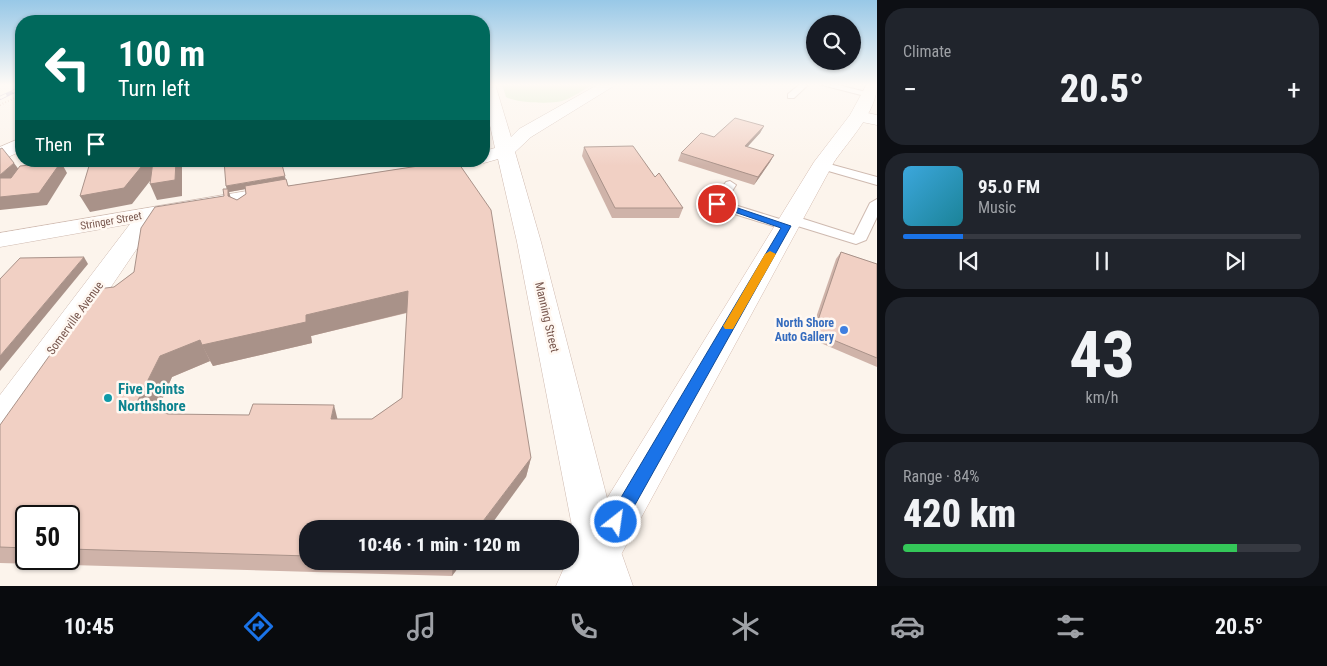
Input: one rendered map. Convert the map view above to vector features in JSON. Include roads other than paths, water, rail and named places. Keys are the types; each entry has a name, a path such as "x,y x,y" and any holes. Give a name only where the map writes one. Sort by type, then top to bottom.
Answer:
{"street":[{"path":"495,154 525,133 563,111"},
{"name":"Manning Street","path":"490,115 495,154 576,443 596,575"},
{"path":"596,575 789,222 822,166 867,118"},
{"path":"0,155 15,146"},
{"name":"Stringer Street","path":"0,240 149,215 243,204 299,188"},
{"name":"Somerville Avenue","path":"0,422 149,215"}],"lane":[{"path":"822,166 877,182"},
{"path":"730,185 717,204 856,240 861,236 877,203"}],"place":[{"name":"North Shore Auto Gallery","path":"844,330"},
{"name":"Five Points Northshore","path":"108,398"}]}
